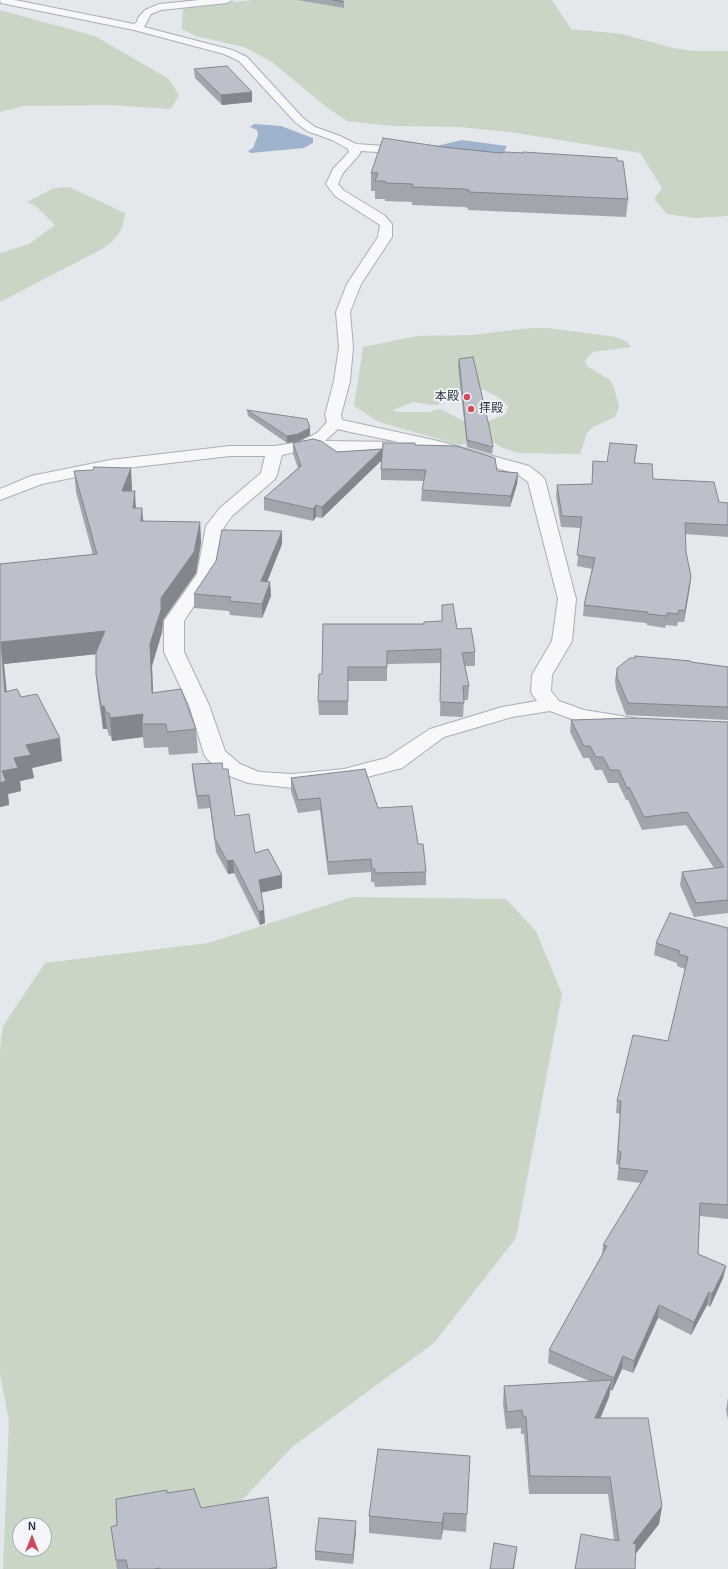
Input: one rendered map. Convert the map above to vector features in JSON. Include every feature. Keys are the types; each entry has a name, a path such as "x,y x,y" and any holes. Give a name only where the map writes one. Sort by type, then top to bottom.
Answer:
{"street":[{"path":"1,0 135,27 228,52 243,59 299,120 312,129 354,147 410,150 423,153"},
{"path":"135,27 142,24 143,18 148,12 159,7 227,0"},
{"path":"335,423 333,415 342,380 346,347 343,312 354,284 384,237 386,231 386,224 339,193 332,184 337,172 355,154 354,147"},
{"path":"0,495 37,480 110,464 230,451 275,451 304,446 323,436 335,423"},
{"path":"335,423 432,444 523,470 536,480 567,599 562,641 542,675 541,692 552,705 580,716 615,722 645,723"},
{"path":"312,442 326,447 418,447 432,444"},
{"path":"275,451 269,475 226,512 215,526 206,574 174,621 174,652 199,705 216,754 232,769 256,778 292,780 344,776 394,763 437,733 509,711 552,705"}],"green space":[{"path":"254,0 552,0 571,29 622,34 673,48 694,51 728,51 728,216 695,218 667,214 654,199 662,188 640,153 510,132 459,127 393,126 347,121 325,106 272,62 244,47 196,36 182,29 183,7"},
{"path":"0,10 95,36 169,79 179,95 171,109 109,105 24,106 0,112"},
{"path":"69,187 125,213 122,229 112,242 102,249 0,302 0,253 29,244 55,225 36,206 27,202 54,188"},
{"path":"530,328 549,328 616,337 627,342 631,347 593,352 585,360 587,366 610,380 614,387 619,407 615,417 593,427 587,433 580,454 518,453 503,448 493,442 476,441 459,445 379,422 354,406 363,347 417,336 472,335","holes":["464,389 484,390 500,398 508,406 506,414 482,424 462,420 440,409 428,412 397,412 393,410 414,402 438,405 453,391"]},
{"path":"352,897 506,899 536,931 562,994 516,1238 434,1343 292,1447 233,1510 214,1569 3,1569 9,1421 0,1374 0,1050 3,1026 45,963 208,943"}],"water":[{"path":"254,124 281,126 313,138 313,143 304,148 251,153 248,151 253,148 258,135 257,130 250,127"},
{"path":"462,140 507,146 500,160 428,148"}],"building":[{"path":"227,66 252,92 221,95 194,69"},
{"path":"383,138 443,147 500,153 523,152 617,158 617,161 623,161 628,199 469,192 469,190 464,189 412,187 413,184 385,183 385,181 375,181 378,173 371,173"},
{"path":"473,357 493,447 467,440 459,359"},
{"path":"247,410 307,419 310,428 298,434 287,436"},
{"path":"313,439 321,441 337,452 382,449 322,507 316,505 313,509 264,498 301,466 293,443"},
{"path":"383,443 415,443 415,445 456,446 495,458 497,471 518,473 511,496 422,490 426,470 381,469"},
{"path":"610,443 637,445 634,463 652,464 653,479 714,482 719,502 728,503 728,525 685,523 686,552 691,576 685,611 679,610 678,614 667,613 667,616 648,614 647,612 584,605 595,558 577,555 582,517 562,516 557,485 592,484 593,461 607,462"},
{"path":"94,467 131,468 122,491 135,491 133,508 142,508 141,521 200,522 194,552 161,598 161,610 150,644 152,693 181,689 196,729 167,732 166,724 142,724 143,714 110,718 109,713 106,713 104,706 101,706 96,674 96,652 105,631 1,642 5,692 17,689 21,697 37,694 60,738 26,745 31,755 14,758 18,768 2,771 6,781 0,783 0,564 97,554 74,471 93,470"},
{"path":"222,530 282,531 261,581 270,582 262,604 229,601 231,597 194,594 216,561"},
{"path":"453,604 457,629 471,628 475,652 462,653 469,686 463,686 464,703 440,702 441,649 387,651 387,667 348,667 348,701 318,701 319,674 322,674 323,624 424,624 424,622 442,621 442,605"},
{"path":"635,656 691,661 728,667 728,707 628,703 617,677 617,668 630,658 635,658"},
{"path":"634,718 728,722 728,900 696,903 682,872 724,867 687,812 644,817 629,787 627,788 619,770 610,770 603,757 596,757 590,746 584,746 571,720"},
{"path":"222,763 223,769 228,769 235,816 249,814 255,853 268,849 282,875 259,880 264,910 259,912 233,860 227,861 215,839 209,795 197,796 192,764"},
{"path":"365,769 378,808 412,806 418,844 423,844 426,872 375,873 375,869 372,869 371,859 328,862 320,798 298,800 291,778"},
{"path":"670,913 728,928 728,1205 700,1203 698,1254 726,1266 712,1294 709,1292 694,1322 659,1305 634,1361 623,1356 614,1378 549,1350 607,1246 603,1245 648,1171 619,1168 621,1152 618,1151 621,1101 617,1101 633,1035 668,1041 688,957 678,954 680,951 656,943"},
{"path":"612,1380 595,1418 648,1418 662,1506 633,1543 636,1544 635,1569 575,1569 581,1534 619,1541 610,1477 530,1476 526,1417 523,1416 522,1410 507,1412 504,1386"},
{"path":"378,1449 470,1456 467,1514 444,1513 442,1523 369,1516"},
{"path":"194,1489 201,1508 268,1497 277,1567 268,1569 128,1569 126,1560 116,1560 111,1527 117,1525 116,1499 167,1490 167,1493"},
{"path":"319,1518 356,1521 353,1555 315,1551"},
{"path":"494,1543 517,1547 513,1569 490,1569"}],"place":[{"name":"本殿","path":"467,397"},
{"name":"拝殿","path":"471,409"}]}
